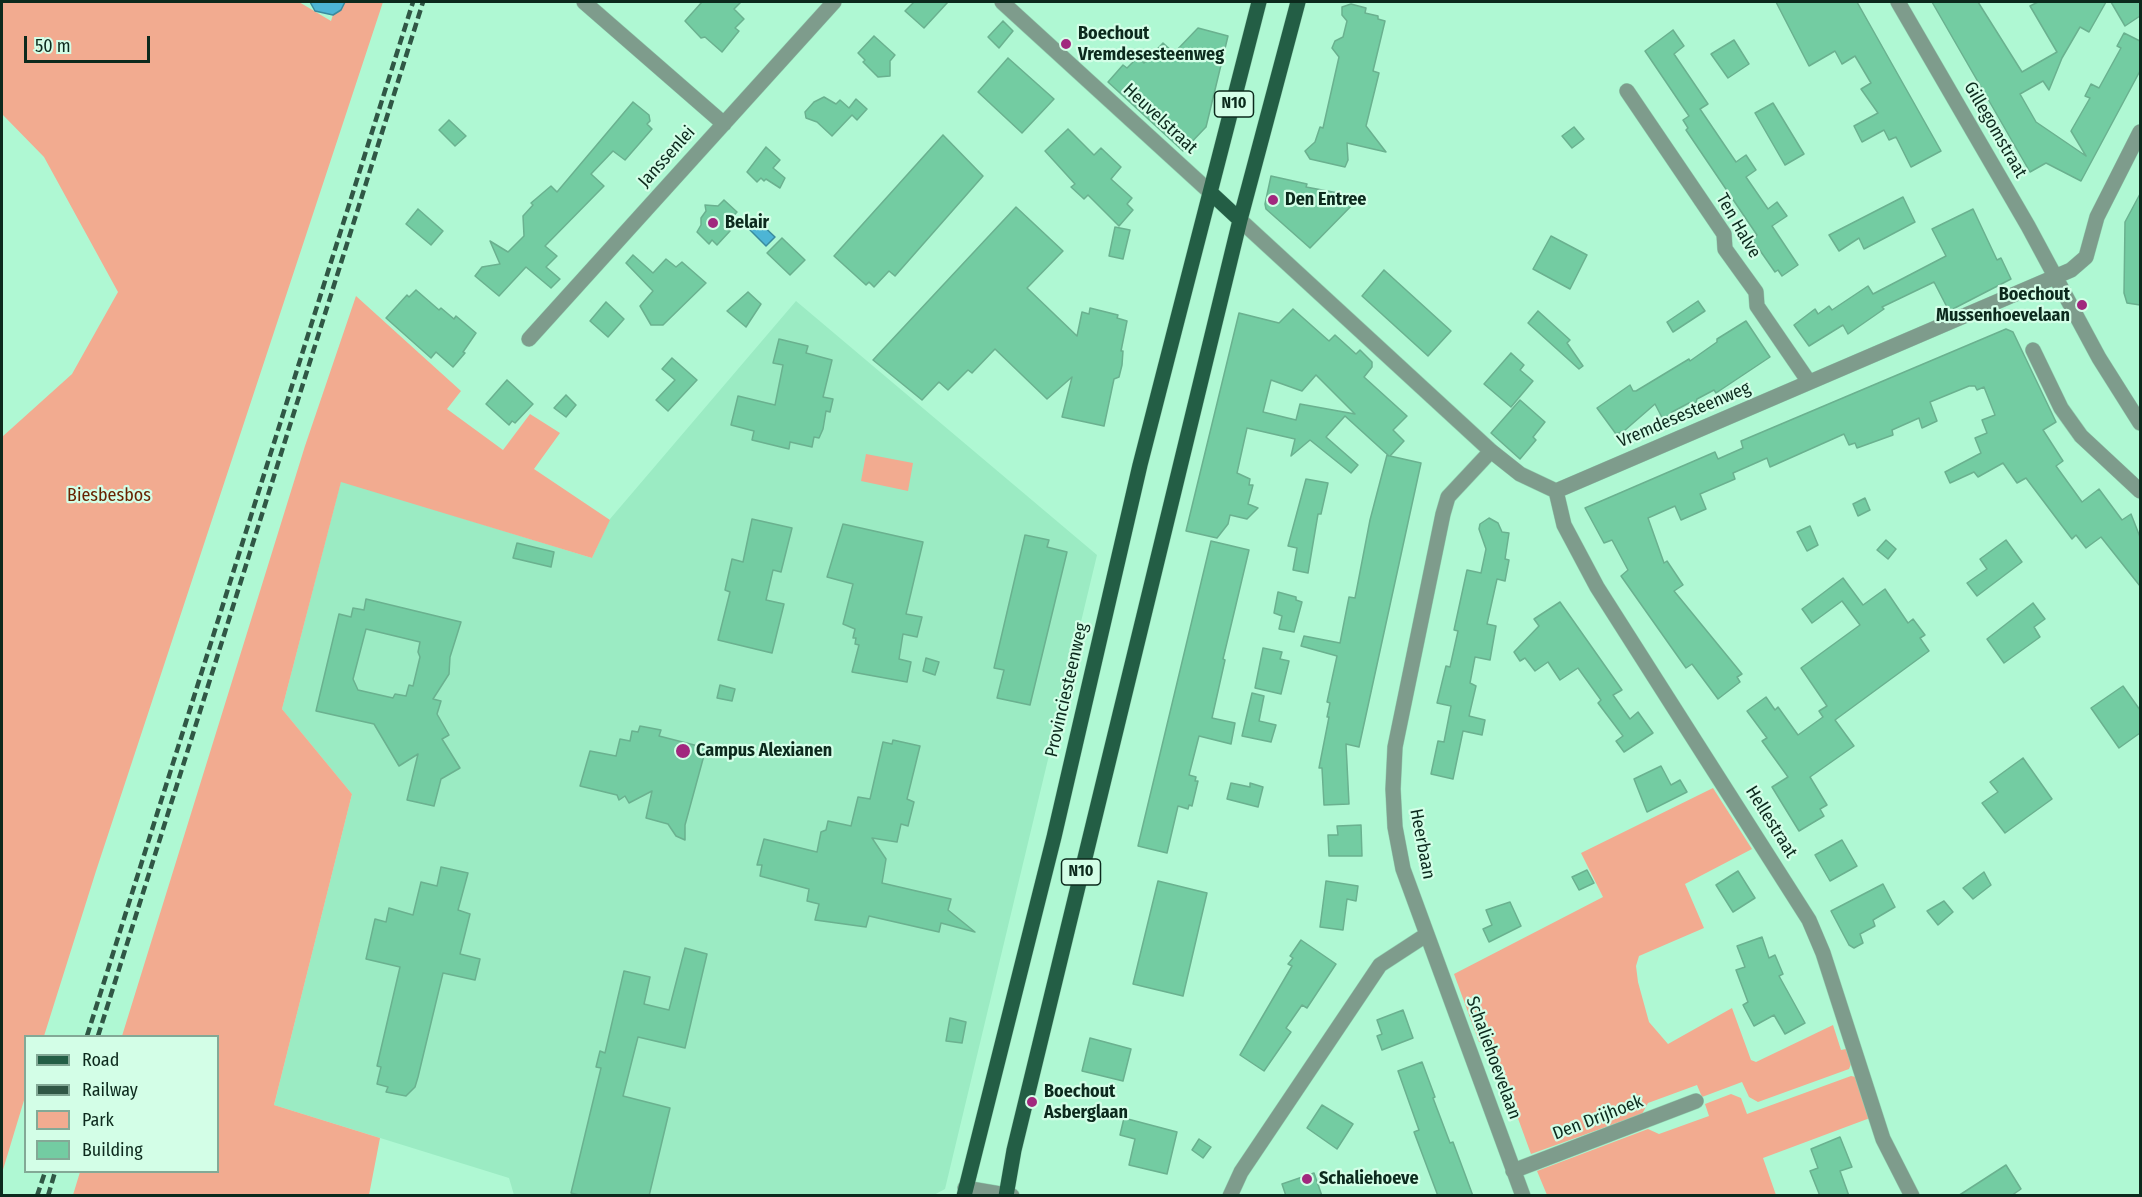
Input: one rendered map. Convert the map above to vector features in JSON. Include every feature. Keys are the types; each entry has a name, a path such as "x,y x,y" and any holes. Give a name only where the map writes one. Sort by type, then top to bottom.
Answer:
{"main road":[{"name":"Provinciesteenweg","path":"964,1192 1054,837 1140,465 1259,2"},
{"name":"N10","path":"1008,1195 1014,1150 1240,220 1298,2"},
{"path":"1211,193 1240,220"}],"street":[{"path":"584,2 724,124"},
{"name":"Janssenlei","path":"529,339 834,2"},
{"name":"Heuvelstraat","path":"1002,2 1211,193"},
{"name":"Gillegomstraat","path":"1898,2 2057,278"},
{"name":"Ten Halve","path":"1627,91 1724,234 1725,249 1756,292 1757,306 1809,382"},
{"name":"Vremdesesteenweg","path":"1556,491 2057,278 2082,263 2086,257 2097,218 2140,132"},
{"path":"1240,220 1491,452 1520,474 1556,491"},
{"path":"2057,278 2099,358 2140,423"},
{"path":"2033,350 2061,408 2082,436 2140,491"},
{"name":"Heerbaan","path":"1426,935 1403,869 1395,827 1393,789 1395,747 1448,497 1491,452"},
{"name":"Hellestraat","path":"1556,491 1564,525 1597,587 1809,920 1883,1139 1912,1196"},
{"path":"1230,1196 1241,1172 1380,964 1426,935"},
{"name":"Schaliehoevelaan","path":"1426,935 1522,1196"},
{"name":"Den Drijhoek","path":"1513,1171 1696,1101"},
{"path":"964,1192 1008,1195"}],"shaded area":[{"name":"Campus Alexianen","path":"796,301 1097,555 945,1189 932,1196 514,1195 509,1178 274,1105 352,794 282,709 341,481 592,558 610,519"}],"green space":[{"name":"Biesbesbos","path":"2,2 299,2 331,21 337,2 383,2 96,871 44,1035 24,1035 24,1100 2,1173 2,437 72,374 118,292 44,157 2,114"},
{"path":"356,296 461,391 447,409 503,450 530,414 560,433 534,469 610,520 592,558 341,482 282,709 352,794 274,1105 380,1138 369,1195 73,1195 80,1173 219,1173 219,1035 122,1035 305,446"},
{"path":"866,454 913,463 908,491 861,481"},
{"path":"1713,788 1752,849 1685,884 1704,928 1639,956 1636,966 1638,982 1649,1022 1668,1044 1732,1008 1751,1060 1756,1062 1833,1025 1841,1050 1846,1049 1851,1064 1849,1069 1758,1102 1749,1097 1742,1082 1702,1097 1697,1085 1648,1103 1642,1114 1531,1154 1489,1039 1479,1042 1454,974 1603,897 1581,853"},
{"path":"1851,1076 1856,1077 1870,1118 1763,1158 1776,1195 1547,1195 1537,1171 1648,1129 1659,1134 1709,1116 1705,1104 1731,1094 1741,1098 1747,1114"}],"water":[{"path":"310,2 345,2 341,10 333,15 315,11"},
{"path":"758,221 775,237 766,246 750,230"}],"building":[{"path":"702,2 741,2 734,9 744,19 735,28 739,31 722,52 705,37 701,38 685,21"},
{"path":"914,2 948,2 924,28 905,11"},
{"path":"1776,2 1857,2 1941,151 1911,167 1896,137 1889,140 1884,130 1862,142 1854,126 1878,113 1861,89 1871,83 1855,56 1842,64 1835,51 1809,66"},
{"path":"1932,2 1978,2 2022,72 2057,52 2030,6 2038,2 2106,2 2089,32 2080,27 2062,58 2049,90 2043,81 2020,94 2036,122 2086,156 2071,131 2090,98 2085,96 2091,84 2099,88 2121,48 2117,46 2124,33 2140,41 2140,71 2081,181 2046,163 2030,172"},
{"path":"2111,2 2140,2 2140,16 2125,26"},
{"path":"1351,4 1366,8 1365,13 1378,16 1378,19 1385,21 1373,71 1379,73 1366,126 1386,152 1347,143 1348,160 1345,167 1310,159 1305,151 1315,142 1320,127 1323,128 1339,57 1332,48 1335,41 1343,37 1347,21 1342,15 1342,7"},
{"path":"1003,21 1013,31 999,48 988,37"},
{"path":"1198,28 1228,36 1206,127 1183,151 1108,82 1123,65 1127,68 1138,57 1144,63 1163,43 1174,53"},
{"path":"1673,30 1684,46 1674,54 1708,104 1700,109 1736,162 1746,155 1756,170 1746,177 1768,209 1777,202 1787,216 1772,226 1798,265 1782,276 1778,270 1775,272 1752,239 1757,235 1686,130 1688,128 1683,120 1689,116 1645,51"},
{"path":"874,36 895,55 890,61 890,76 878,77 863,62 865,60 858,53"},
{"path":"1734,40 1749,64 1728,78 1711,54"},
{"path":"1008,58 1054,99 1022,133 978,92"},
{"path":"824,97 836,104 840,100 849,108 856,99 867,109 857,120 852,115 832,136 817,122 806,118 805,112 814,102"},
{"path":"633,102 649,115 650,121 647,124 652,129 625,160 613,151 591,174 604,186 545,246 557,256 546,267 560,279 551,288 526,267 499,296 475,276 482,267 500,264 490,241 508,252 524,236 523,216 533,205 531,203 551,186 557,192"},
{"path":"1773,103 1804,154 1785,165 1755,113"},
{"path":"449,120 466,136 455,146 439,130"},
{"path":"1574,127 1584,139 1572,148 1562,136"},
{"path":"1068,129 1094,155 1101,148 1121,167 1111,179 1132,198 1127,204 1133,210 1119,226 1088,195 1084,199 1071,187 1075,184 1045,151"},
{"path":"943,135 983,176 895,276 889,271 874,287 869,282 866,285 834,256"},
{"path":"766,147 780,160 773,168 785,178 780,188 766,179 764,181 761,178 757,182 747,172"},
{"path":"1271,176 1307,184 1306,187 1360,197 1310,248 1266,209"},
{"path":"2140,194 2140,305 2127,303 2124,293 2125,222"},
{"path":"1903,197 1915,222 1864,249 1859,238 1839,251 1829,235"},
{"path":"724,200 737,212 724,226 730,231 717,245 712,240 709,244 697,232 701,225 701,218 706,211 705,205 718,206"},
{"path":"1016,207 1063,251 1027,288 1077,336 1082,312 1089,314 1090,308 1118,315 1117,318 1127,321 1121,351 1123,351 1122,365 1119,377 1114,379 1104,426 1062,417 1072,377 1047,399 995,349 972,373 968,370 948,390 939,382 922,400 873,360"},
{"path":"418,209 443,231 431,245 406,224"},
{"path":"1973,209 1997,260 2001,258 2011,279 1949,311 1934,282 1882,307 1884,309 1848,334 1843,325 1809,346 1794,325 1815,309 1818,314 1829,306 1832,310 1868,286 1873,294 1946,256 1932,229"},
{"path":"1115,227 1130,230 1123,259 1109,256"},
{"path":"1551,236 1587,255 1570,289 1533,269"},
{"path":"782,238 805,260 790,275 767,253"},
{"path":"633,255 653,273 666,259 676,267 682,262 706,283 663,325 651,325 640,306 653,291 626,263"},
{"path":"1384,270 1451,331 1428,356 1362,296"},
{"path":"416,290 439,310 441,308 454,319 456,316 476,333 463,352 465,353 453,367 436,352 431,358 386,318 407,295 409,297"},
{"path":"748,292 761,304 746,327 727,311"},
{"path":"1698,301 1705,311 1673,332 1667,322"},
{"path":"606,302 624,319 608,337 590,321"},
{"path":"1293,309 1329,341 1335,335 1356,354 1360,350 1372,362 1372,367 1364,377 1407,416 1393,430 1404,441 1390,456 1421,463 1359,747 1346,744 1349,804 1324,805 1322,768 1319,768 1329,717 1327,717 1330,703 1327,702 1337,656 1301,646 1304,636 1340,643 1349,597 1355,598 1370,520 1387,455 1389,456 1345,416 1326,437 1358,465 1351,473 1310,440 1291,456 1295,439 1247,428 1237,473 1250,479 1249,485 1253,485 1248,504 1258,508 1247,519 1230,515 1228,524 1217,538 1186,531 1239,313 1279,323","holes":["1316,375 1355,414 1300,404 1296,420 1263,412 1271,380 1302,391"]},
{"path":"1538,311 1570,340 1567,343 1583,366 1579,369 1528,323"},
{"path":"1746,321 1770,357 1716,393 1714,390 1697,399 1695,405 1689,403 1672,412 1668,429 1655,404 1624,431 1616,434 1597,408 1630,385 1633,391 1636,391 1689,359 1690,361 1717,342 1717,339"},
{"path":"2006,329 2013,332 2056,422 2043,430 2063,461 2056,466 2082,502 2099,489 2122,520 2131,514 2140,537 2140,586 2101,537 2086,548 2076,535 2072,539 2026,478 2017,483 2003,463 1978,477 1974,472 1950,483 1945,472 1981,453 1975,438 1987,433 1982,420 1995,415 1984,387 1977,390 1975,386 1969,386 1930,402 1937,421 1922,428 1919,418 1892,430 1893,435 1857,448 1855,443 1849,445 1844,434 1770,467 1767,458 1733,473 1735,479 1700,494 1706,509 1681,520 1675,506 1648,518 1664,563 1667,561 1683,585 1674,591 1742,674 1737,677 1740,682 1718,699 1692,664 1686,668 1621,576 1628,570 1612,540 1604,543 1585,508 1715,452 1718,459 1743,448 1741,441"},
{"path":"779,339 808,346 806,353 832,360 823,397 833,399 830,412 826,411 823,429 819,438 814,437 812,447 790,442 789,449 752,440 754,431 731,425 738,396 775,405 783,365 773,363"},
{"path":"1511,353 1524,365 1520,370 1533,381 1511,407 1484,384"},
{"path":"672,358 697,380 668,411 656,400 675,380 662,369"},
{"path":"507,380 533,404 515,423 512,421 509,425 486,404"},
{"path":"566,395 576,405 566,417 554,408"},
{"path":"1520,400 1545,422 1533,437 1536,440 1520,459 1491,433"},
{"path":"1306,479 1328,483 1321,514 1318,514 1308,573 1293,570 1297,548 1288,546"},
{"path":"1865,498 1870,510 1858,516 1853,504"},
{"path":"1489,518 1498,523 1502,532 1509,533 1505,559 1509,560 1505,581 1497,579 1487,624 1496,626 1490,660 1475,657 1470,683 1476,686 1469,716 1485,720 1482,735 1463,731 1453,779 1431,774 1438,741 1444,742 1451,706 1437,703 1446,666 1450,667 1458,631 1454,630 1467,570 1481,573 1486,549 1479,529 1480,524"},
{"path":"752,519 792,528 781,572 773,570 766,600 784,604 772,653 718,640 730,592 725,590 732,559 743,562"},
{"path":"843,524 923,542 906,614 922,617 917,637 903,634 899,659 911,662 907,682 852,672 859,645 855,644 856,638 853,638 855,629 843,624 853,584 827,577"},
{"path":"1810,526 1818,545 1807,551 1797,532"},
{"path":"1025,535 1049,540 1047,547 1067,552 1030,705 997,698 1004,670 994,668"},
{"path":"1886,540 1896,549 1888,559 1877,550"},
{"path":"2006,540 2022,562 1977,596 1967,583 1987,569 1980,559"},
{"path":"1211,541 1249,550 1223,659 1225,660 1212,718 1235,723 1231,744 1199,736 1189,775 1196,777 1195,781 1198,781 1192,806 1189,805 1188,809 1178,806 1167,853 1138,846"},
{"path":"517,543 554,552 551,567 513,558"},
{"path":"1843,578 1863,605 1885,589 1908,623 1913,619 1925,635 1920,638 1929,651 1835,720 1854,746 1810,777 1827,805 1820,809 1824,816 1799,831 1772,787 1788,777 1762,741 1767,738 1747,711 1766,697 1775,710 1778,707 1798,735 1823,717 1819,711 1827,706 1801,668 1860,625 1842,601 1812,623 1802,609"},
{"path":"1278,592 1296,597 1296,600 1302,602 1294,632 1279,629 1282,616 1274,613"},
{"path":"366,599 461,622 450,657 449,674 433,699 441,701 437,714 449,735 442,739 460,768 441,779 434,806 407,800 418,754 399,766 374,724 316,711 339,614 351,617 353,608 364,610","holes":["366,629 420,642 418,652 420,657 413,686 409,685 406,696 395,694 393,698 358,690 353,679"]},
{"path":"1560,602 1622,690 1613,695 1630,719 1638,712 1653,733 1624,752 1616,741 1623,736 1598,703 1601,700 1578,668 1560,680 1548,662 1535,671 1525,658 1520,661 1514,652 1539,626 1534,619"},
{"path":"2033,603 2045,619 2034,627 2040,637 2004,663 1987,639"},
{"path":"1263,648 1282,652 1280,659 1289,661 1281,694 1255,688"},
{"path":"926,658 939,662 935,675 923,671"},
{"path":"720,685 735,689 732,701 717,698"},
{"path":"2123,686 2140,710 2140,733 2119,748 2091,708"},
{"path":"1252,693 1264,696 1259,721 1276,725 1271,742 1242,736"},
{"path":"640,726 661,730 659,736 706,748 685,825 685,840 676,836 668,824 646,818 652,791 629,803 625,796 619,800 617,795 580,786 590,751 616,756 620,739 630,741 632,731 638,732"},
{"path":"893,740 920,746 907,799 914,802 908,826 901,824 897,842 872,838 886,859 882,883 951,899 948,910 975,932 941,923 939,932 869,916 866,927 815,920 819,904 807,901 809,889 760,876 762,865 757,865 764,839 817,852 821,832 826,830 828,821 851,826 858,797 870,799 883,742 892,744"},
{"path":"2023,758 2052,799 2005,833 1982,803 1998,792 1990,782"},
{"path":"1661,766 1671,785 1680,780 1687,792 1647,812 1634,779"},
{"path":"1231,783 1250,787 1250,783 1263,787 1258,807 1227,799"},
{"path":"1361,825 1362,856 1329,856 1328,835 1338,835 1337,826"},
{"path":"1842,840 1857,866 1830,881 1815,855"},
{"path":"441,867 468,873 458,910 470,914 460,954 480,959 475,980 443,973 415,1087 406,1096 386,1092 388,1087 377,1084 381,1067 377,1066 400,967 366,959 375,919 386,922 389,908 413,915 421,882 437,886"},
{"path":"1587,870 1594,883 1579,890 1572,877"},
{"path":"1738,871 1755,898 1733,912 1716,885"},
{"path":"1984,872 1991,885 1973,899 1963,888"},
{"path":"1158,881 1207,893 1183,996 1133,984"},
{"path":"1326,881 1358,886 1356,901 1347,899 1343,930 1320,927"},
{"path":"1883,884 1895,907 1873,920 1875,926 1860,934 1863,943 1854,948 1849,945 1831,911"},
{"path":"1944,901 1953,912 1938,925 1927,911"},
{"path":"1510,902 1521,926 1489,942 1483,929 1492,925 1486,910"},
{"path":"1762,937 1769,958 1775,955 1783,974 1779,976 1805,1023 1785,1034 1774,1015 1754,1026 1743,1005 1748,1002 1736,970 1745,967 1737,946"},
{"path":"1301,940 1336,964 1307,1008 1302,1005 1286,1028 1291,1032 1264,1071 1240,1055 1292,966 1288,964 1293,958 1290,956"},
{"path":"685,948 707,954 685,1048 638,1037 623,1096 670,1108 649,1196 583,1196 571,1193 601,1068 596,1067 600,1051 605,1053 624,971 650,977 644,1004 669,1010"},
{"path":"1403,1010 1413,1038 1382,1050 1377,1036 1382,1034 1377,1020"},
{"path":"950,1018 966,1022 962,1043 946,1041"},
{"path":"1090,1038 1131,1049 1123,1081 1082,1071"},
{"path":"1422,1062 1450,1143 1453,1142 1473,1196 1438,1196 1414,1132 1419,1130 1398,1071"},
{"path":"1322,1105 1353,1124 1337,1149 1307,1128"},
{"path":"1124,1118 1177,1132 1167,1174 1129,1165 1135,1139 1120,1135"},
{"path":"1840,1137 1852,1167 1840,1171 1849,1196 1820,1196 1810,1171 1818,1168 1811,1149"},
{"path":"1199,1139 1211,1147 1203,1158 1192,1150"},
{"path":"2006,1165 2021,1189 2011,1196 1958,1196"},
{"name":"Schaliehoeve","path":"1314,1173 1322,1196 1286,1196 1282,1184"}],"railway":[{"path":"87,1035 413,2"},
{"path":"98,1035 423,2"},
{"path":"37,1196 45,1173"},
{"path":"48,1196 55,1173"}],"place":[{"name":"Boechout Vremdesesteenweg","path":"1066,44"},
{"name":"Den Entree","path":"1273,200"},
{"name":"Belair","path":"713,223"},
{"name":"Boechout Mussenhoevelaan","path":"2082,305"},
{"name":"Campus Alexianen","path":"683,751"},
{"name":"Boechout Asberglaan","path":"1032,1102"},
{"name":"Schaliehoeve","path":"1307,1179"}]}
